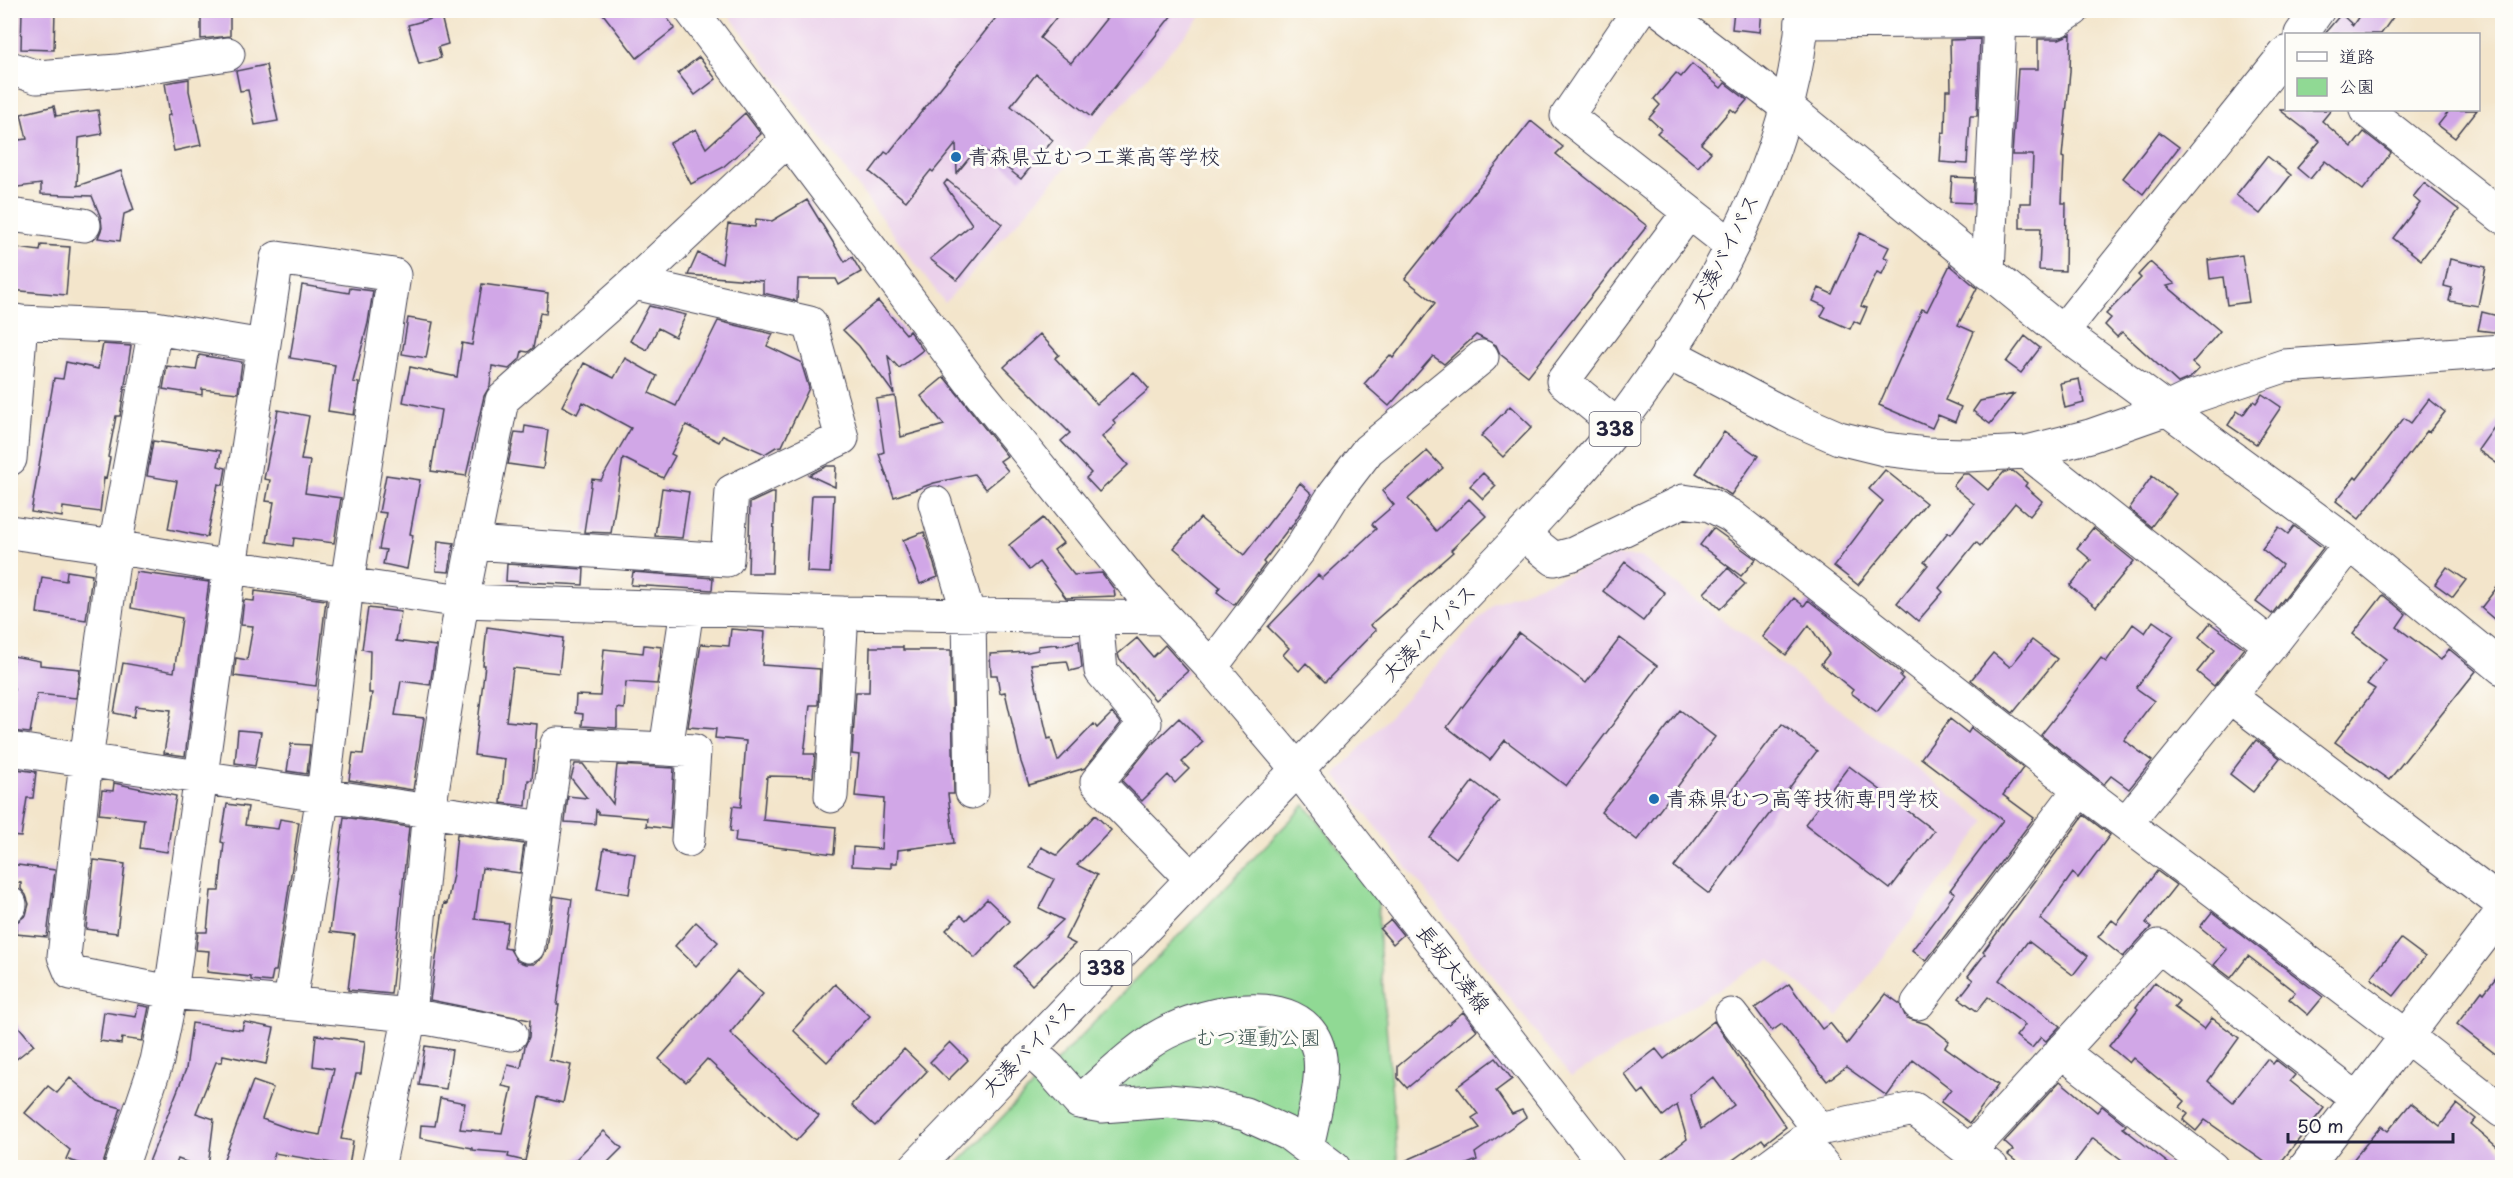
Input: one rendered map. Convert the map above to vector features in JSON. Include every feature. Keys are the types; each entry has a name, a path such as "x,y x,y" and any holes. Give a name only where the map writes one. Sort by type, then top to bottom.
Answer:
{"main road":[{"name":"長坂大湊線","path":"691,10 971,382 1165,618 1211,667 1298,770 1608,1167"},
{"path":"1639,10 1567,116 1731,245"},
{"path":"1660,10 1788,108 2062,332 2350,544 2502,668"},
{"path":"1802,16 2058,20 2073,10"},
{"path":"2302,33 2318,10"},
{"name":"大湊バイパス","path":"915,1167 1523,534 1618,426 1687,325 1731,245 1755,195 1788,108 1802,16"},
{"path":"1988,273 2000,20"},
{"path":"10,68 37,77 118,71 228,54"},
{"path":"2062,332 2285,54"},
{"path":"2367,111 2502,217"},
{"path":"378,1167 410,1015 429,810 462,601 502,400 634,283 788,139"},
{"path":"1618,426 1563,381 1689,212"},
{"path":"10,215 84,225"},
{"path":"121,1167 157,1061 171,992 230,567 277,258 394,275 347,584 323,795 290,1002"},
{"path":"634,283 810,323 842,438 732,491 727,560 728,610"},
{"path":"10,459 16,321 155,328 263,346"},
{"path":"155,328 115,547 86,761 64,956 71,973 171,992 410,1015 511,1034"},
{"path":"1668,353 1786,415 1839,438 1884,449 1926,454 2026,452 2090,436 2167,409 2192,396 2284,366 2502,351"},
{"path":"1211,667 1300,549 1335,493 1368,450 1482,357"},
{"path":"2026,452 2271,645"},
{"path":"1523,534 1554,559 1573,554 1683,501 1710,505 1731,516 2080,789 2406,1035 2502,1111"},
{"path":"935,503 969,616 972,792"},
{"path":"10,532 462,601 842,613 1165,618"},
{"path":"473,543 727,560"},
{"path":"2126,823 2350,544"},
{"path":"666,749 687,609"},
{"path":"831,796 842,613"},
{"path":"1096,618 1101,671 1145,723 1096,782 1191,878"},
{"path":"2229,696 2502,904"},
{"path":"528,946 556,744 694,751 688,840"},
{"path":"10,748 544,828"},
{"path":"1918,1003 2080,789"},
{"path":"2312,1165 2357,1099 2502,912"},
{"path":"1766,1167 1811,1135 1914,1109 1982,1159 2061,1051 2159,946 2357,1099"},
{"path":"1079,1102 1150,1042 1175,1028 1209,1017 1243,1011 1274,1012 1293,1017 1310,1031 1319,1053 1318,1089 1307,1147"},
{"path":"1731,1015 1811,1135 1825,1167"},
{"path":"1028,1049 1049,1068 1079,1102 1102,1106 1168,1101 1209,1105 1245,1114 1288,1134 1334,1167"},
{"path":"2061,1051 2212,1167"}],"shaded area":[{"name":"青森県立むつ工業高等学校","path":"726,11 1206,11 945,303"},
{"name":"青森県むつ高等技術専門学校","path":"1614,556 1641,557 1986,822 1838,1017 1770,959 1571,1077 1335,775 1494,603"}],"green space":[{"name":"むつ運動公園","path":"1305,805 1378,895 1379,941 1398,1167 953,1168"}],"building":[{"path":"22,10 55,10 54,50 21,49"},
{"path":"201,10 230,10 230,36 201,39"},
{"path":"600,10 661,10 675,28 637,58"},
{"path":"1002,10 1062,10 1040,38 1071,63 1113,10 1176,10 1091,117 1036,74 1011,106 1053,140 1021,179 979,146 957,173 956,144 906,201 870,172 885,152 888,154"},
{"path":"1734,10 1762,10 1760,32 1732,29"},
{"path":"2363,10 2398,10 2382,33 2325,33 2341,14 2353,25"},
{"path":"441,16 448,44 438,47 441,58 419,64 408,25"},
{"path":"2071,34 2062,157 2064,158 2062,203 2066,203 2065,271 2039,270 2041,228 2020,228 2020,203 2031,203 2033,155 2012,155 2018,69 2038,69 2038,39 2059,39"},
{"path":"1980,39 1977,116 1970,116 1967,164 1940,162 1942,132 1945,133 1946,90 1951,90 1950,40"},
{"path":"699,57 716,79 695,95 678,73"},
{"path":"1692,64 1721,88 1725,83 1747,100 1736,113 1731,109 1701,144 1711,152 1698,167 1657,133 1661,129 1649,118 1660,105 1654,99 1676,73 1681,77"},
{"path":"266,65 278,121 255,125 248,90 240,91 236,71"},
{"path":"189,79 189,91 201,145 174,151 167,116 170,115 165,83"},
{"path":"54,106 56,116 98,110 102,134 79,138 77,186 121,171 134,210 124,214 120,241 98,238 102,228 101,218 92,196 41,194 41,184 10,188 10,141 27,139 21,114"},
{"path":"2280,110 2330,111 2322,121 2352,147 2364,132 2391,153 2363,190 2325,161 2310,179 2297,168 2320,141"},
{"path":"2449,111 2476,111 2455,138 2438,125"},
{"path":"745,113 761,134 722,168 691,184 670,143 696,129 706,148"},
{"path":"1531,121 1563,147 1556,154 1647,226 1528,376 1500,354 1496,345 1476,335 1444,364 1433,356 1389,406 1364,384 1390,355 1393,358 1435,303 1405,279"},
{"path":"2159,132 2179,147 2143,194 2123,178"},
{"path":"2267,156 2291,175 2260,214 2236,195"},
{"path":"1952,177 1974,178 1973,203 1950,202"},
{"path":"947,180 1002,224 957,280 930,259 972,224 944,184"},
{"path":"2424,183 2459,210 2421,260 2393,238 2420,203 2413,197"},
{"path":"807,200 845,262 852,257 861,272 839,285 836,279 798,279 797,301 763,293 763,281 688,275 698,253 722,264 728,224 755,227 756,219 772,221"},
{"path":"1860,233 1889,247 1884,257 1889,259 1882,274 1877,272 1861,306 1867,308 1860,324 1854,321 1850,329 1821,316 1826,307 1813,301 1819,288 1832,294"},
{"path":"41,245 70,247 66,295 10,290 10,247 40,251"},
{"path":"2242,255 2249,302 2227,305 2223,277 2210,279 2208,260"},
{"path":"2450,259 2486,267 2478,306 2449,301 2452,288 2444,286"},
{"path":"2150,262 2175,284 2167,286 2220,331 2192,363 2199,369 2190,378 2178,383 2122,332 2117,337 2105,325 2111,318 2106,314 2141,278 2138,275"},
{"path":"1950,265 1977,288 1958,325 1974,332 1945,400 1961,407 1955,422 1938,415 1932,428 1879,405 1922,309 1927,311"},
{"path":"482,284 548,293 546,314 540,313 533,348 528,352 522,351 520,359 509,369 492,366 490,386 484,396 466,476 431,471 441,410 403,402 410,367 457,377 462,343 472,345"},
{"path":"302,285 349,293 350,288 373,291 368,323 353,382 359,383 354,415 328,411 335,365 290,358"},
{"path":"878,301 906,334 909,331 923,350 899,368 888,356 894,394 859,346 843,330"},
{"path":"649,306 686,315 675,337 658,328 647,350 630,341"},
{"path":"2482,312 2502,317 2502,333 2478,330"},
{"path":"408,318 433,322 426,358 402,354"},
{"path":"718,321 773,334 767,346 801,362 809,388 782,446 765,454 723,435 719,442 686,425 671,454 675,456 663,478 623,458 611,533 584,532 592,479 601,480 631,428 583,402 577,414 562,406 584,363 614,378 625,358 657,376 649,393 676,406"},
{"path":"1040,334 1059,355 1055,358 1097,404 1134,372 1149,389 1113,420 1116,424 1102,437 1128,465 1099,492 1086,478 1091,473 1061,441 1070,433 1004,367"},
{"path":"2025,336 2040,348 2021,373 2006,362"},
{"path":"103,344 131,346 120,416 116,416 106,479 104,478 100,512 63,507 62,517 31,512 54,378 63,379 66,362 98,369"},
{"path":"199,355 242,362 238,393 202,389 202,395 163,389 167,366 196,370"},
{"path":"944,377 1007,456 1000,461 1008,471 986,489 974,474 934,483 894,497 879,454 884,452 876,399 895,396 901,437 944,425 921,396"},
{"path":"2079,379 2084,403 2065,408 2060,383"},
{"path":"2014,394 1990,424 1973,411 1980,401"},
{"path":"2262,394 2281,407 2256,444 2228,425 2237,411 2243,415 2253,401 2256,403"},
{"path":"2429,399 2445,412 2429,432 2427,431 2359,519 2336,501 2355,477 2357,479 2404,418 2411,423"},
{"path":"1510,406 1532,427 1503,457 1481,436"},
{"path":"278,410 309,416 301,460 310,461 305,493 341,498 334,543 294,538 293,546 267,542 274,502 266,501 270,480 264,479"},
{"path":"2502,416 2502,467 2478,450"},
{"path":"525,426 548,430 543,469 508,464 515,432 524,433"},
{"path":"1724,432 1758,456 1731,495 1696,473"},
{"path":"153,441 221,451 218,466 226,468 223,485 218,484 207,537 168,529 177,481 147,476"},
{"path":"1427,451 1443,468 1408,499 1436,531 1469,499 1486,516 1451,550 1453,552 1370,625 1376,630 1325,682 1306,663 1299,671 1283,655 1289,648 1268,627 1318,575 1322,579 1376,529 1372,524 1394,505 1382,491"},
{"path":"827,466 836,466 835,487 809,475"},
{"path":"1885,470 1926,503 1858,585 1834,566 1883,501 1869,489"},
{"path":"2013,471 2042,501 2030,516 2015,503 1980,546 1976,542 1939,588 1943,592 1918,621 1897,603 1928,565 1924,562 1948,532 1951,534 1974,504 1953,486 1963,474 1969,474 1988,490 2004,472"},
{"path":"1483,473 1496,486 1483,499 1470,486"},
{"path":"386,475 420,480 410,534 413,535 407,569 383,564 386,550 379,549 386,513 379,512"},
{"path":"2152,476 2176,494 2151,527 2129,509"},
{"path":"1300,483 1312,494 1290,529 1263,562 1265,564 1234,605 1217,592 1220,587 1174,548 1200,518 1244,555"},
{"path":"662,488 689,492 682,538 655,536"},
{"path":"775,493 772,573 748,573 750,503"},
{"path":"812,495 834,495 830,573 807,572"},
{"path":"1043,518 1063,543 1054,550 1074,575 1102,573 1114,589 1115,596 1066,598 1039,562 1029,570 1009,545"},
{"path":"2294,526 2323,548 2272,614 2256,602 2282,565 2262,549 2279,527 2288,534"},
{"path":"1713,528 1756,559 1741,576 1700,545"},
{"path":"2093,528 2134,561 2096,607 2070,586 2091,560 2077,548"},
{"path":"924,532 938,577 920,584 903,540"},
{"path":"438,541 454,543 449,572 436,571"},
{"path":"1625,562 1665,593 1643,621 1603,591"},
{"path":"507,564 584,569 583,585 506,581"},
{"path":"2447,567 2466,580 2453,597 2435,584"},
{"path":"1728,568 1745,584 1720,609 1704,593"},
{"path":"67,571 92,575 86,620 37,613 42,577 66,581"},
{"path":"136,572 209,582 185,756 164,753 171,710 136,706 134,717 114,713 123,663 174,672 182,618 131,608"},
{"path":"633,572 713,578 712,590 631,585"},
{"path":"2502,581 2502,626 2481,608"},
{"path":"255,591 326,600 316,686 234,676 236,658 247,660 253,626 241,625 244,600 254,601"},
{"path":"2383,595 2406,614 2397,627 2441,660 2449,649 2476,671 2389,780 2335,742 2375,689 2367,684 2386,659 2353,634"},
{"path":"1794,598 1804,606 1808,600 1902,674 1900,676 1903,679 1877,712 1851,693 1853,690 1821,664 1829,654 1809,625 1786,655 1763,637"},
{"path":"368,608 401,612 396,641 436,646 430,685 401,681 395,715 424,718 413,790 349,780 353,753 363,754 372,693 369,693 370,651 362,649"},
{"path":"2153,621 2174,636 2136,688 2154,701 2124,740 2152,761 2129,789 2111,776 2104,784 2041,735 2101,658 2106,662 2133,624 2145,633"},
{"path":"2210,623 2244,648 2214,686 2197,672 2215,650 2199,637"},
{"path":"487,627 563,638 559,673 513,668 506,721 537,724 532,780 528,780 526,806 501,803 505,759 474,755 485,665 483,665"},
{"path":"731,629 765,632 762,665 820,669 818,705 810,705 804,754 815,754 813,777 767,776 763,820 836,827 834,854 735,842 736,832 730,831 733,806 741,807 746,741 715,738 716,729 688,727 701,644 729,646"},
{"path":"1519,633 1586,683 1620,638 1657,666 1566,786 1505,740 1490,760 1447,727"},
{"path":"1137,638 1153,657 1165,645 1188,671 1155,700 1119,658 1118,654"},
{"path":"2032,640 2057,659 2013,713 1971,680 1993,653 2010,667"},
{"path":"1079,641 1082,668 1070,671 1067,661 1031,664 1048,739 1051,738 1058,761 1094,724 1097,728 1112,713 1121,723 1085,768 1029,785 1021,762 1005,692 1000,693 997,675 991,675 990,654 1028,652 1038,650 1038,646 1057,644 1057,646"},
{"path":"644,645 662,647 657,684 626,682 624,709 617,708 617,728 582,726 583,714 575,713 576,695 600,696 604,649 643,653"},
{"path":"870,647 951,650 954,794 948,794 954,843 898,850 897,863 891,863 891,868 852,866 853,847 881,849 884,799 855,796 859,755 852,754 856,692 869,692"},
{"path":"13,656 40,661 40,665 80,669 76,698 37,694 30,733 10,731 10,708 14,689 10,688"},
{"path":"1680,710 1715,737 1637,840 1601,812"},
{"path":"1179,718 1203,742 1182,762 1189,769 1175,783 1168,775 1142,801 1122,781 1150,746"},
{"path":"1950,719 1968,733 1971,728 2023,768 2003,795 2034,818 1926,961 1912,950 1955,893 1950,890 2003,820 1921,758"},
{"path":"1782,724 1817,751 1709,894 1674,867"},
{"path":"238,730 261,732 255,766 235,763"},
{"path":"2256,740 2280,758 2253,792 2230,774"},
{"path":"291,744 310,745 307,774 287,771"},
{"path":"575,764 583,764 613,804 617,765 674,768 670,829 646,826 647,818 599,814 596,810 595,824 565,822 568,796 587,798 571,778"},
{"path":"1849,766 1934,831 1890,889 1805,824"},
{"path":"10,768 36,772 33,798 27,798 21,837 10,836"},
{"path":"1473,781 1499,801 1456,858 1430,838"},
{"path":"114,783 176,796 167,852 140,848 144,819 99,814 102,790 113,791"},
{"path":"227,804 248,807 245,825 278,829 280,819 299,822 276,971 273,971 271,982 251,980 251,977 207,972 209,951 196,950 198,932 207,932 211,891 219,891 224,843 221,842"},
{"path":"1095,815 1111,830 1077,865 1097,875 1065,939 1075,944 1032,985 1014,966 1063,920 1039,908 1054,879 1030,868 1041,847 1057,855"},
{"path":"2084,815 2110,835 2078,878 2073,873 2040,919 2088,956 2073,975 2028,941 1999,980 2060,1026 2046,1041 2041,1037 2032,1048 2016,1036 2025,1025 1988,997 1977,1011 1959,998 1973,980 1968,976 1985,954 1983,952"},
{"path":"344,817 409,827 391,994 348,990 355,935 330,932"},
{"path":"457,834 524,844 520,873 482,868 475,919 508,923 504,948 510,949 517,961 534,964 542,958 547,949 554,896 572,899 557,1005 559,1005 549,1060 571,1065 563,1103 539,1097 525,1161 508,1157 509,1153 472,1150 472,1148 420,1138 421,1125 435,1126 440,1098 465,1103 460,1129 502,1133 512,1088 502,1086 508,1065 521,1068 529,1037 530,1020 430,1000 444,903 447,904 453,874"},
{"path":"604,848 635,853 629,894 597,889"},
{"path":"94,860 125,864 117,933 86,929"},
{"path":"10,864 55,870 47,937 16,934 17,922 26,915 29,904 21,889 21,883 10,882"},
{"path":"2157,871 2176,885 2146,923 2151,927 2123,957 2098,937 2112,920 2117,924"},
{"path":"987,899 1010,921 975,958 946,930 961,915 966,920"},
{"path":"2212,912 2323,997 2308,1015 2289,999 2295,992 2248,956 2231,978 2214,965 2227,949 2200,927"},
{"path":"1391,920 1403,935 1393,944 1380,929"},
{"path":"696,922 718,942 696,966 675,946"},
{"path":"2401,939 2425,957 2394,996 2371,978"},
{"path":"2502,970 2502,1059 2457,1024 2482,991 2484,993"},
{"path":"737,971 763,994 730,1033 819,1116 796,1141 707,1059 686,1082 659,1059"},
{"path":"2155,982 2179,1001 2174,1007 2204,1029 2212,1018 2239,1038 2208,1081 2233,1102 2267,1059 2273,1064 2276,1060 2295,1075 2290,1081 2324,1108 2277,1167 2272,1167 2205,1120 2196,1131 2183,1120 2188,1114 2180,1107 2185,1101 2133,1058 2129,1063 2109,1046 2138,1009 2136,1007"},
{"path":"835,984 870,1016 827,1062 793,1030"},
{"path":"1789,984 1822,1029 1830,1023 1847,1044 1886,994 1900,1004 1906,1018 1927,1024 1949,1041 1945,1047 1998,1085 1970,1123 1941,1102 1951,1089 1913,1060 1887,1096 1846,1067 1827,1081 1782,1024 1772,1031 1755,1008"},
{"path":"138,1005 149,1007 142,1041 122,1038 121,1044 100,1041 104,1012 136,1017"},
{"path":"1463,1012 1477,1030 1407,1088 1398,1078 1398,1066"},
{"path":"10,1016 34,1045 10,1064"},
{"path":"1714,1021 1786,1127 1765,1143 1762,1139 1723,1167 1651,1167 1687,1139 1677,1105 1663,1116 1644,1090 1639,1094 1624,1074 1656,1049 1664,1059","holes":["1713,1077 1734,1105 1701,1129 1690,1095"]},
{"path":"244,1022 274,1028 266,1064 223,1055 222,1062 216,1062 196,1113 214,1119 208,1167 200,1167 178,1159 175,1167 147,1167 186,1069 192,1023 242,1030"},
{"path":"316,1035 365,1041 361,1074 356,1074 341,1139 353,1141 349,1166 275,1153 270,1167 221,1167 253,1081 273,1088 262,1119 293,1130 320,1135 334,1069 313,1066"},
{"path":"950,1042 968,1060 948,1080 930,1062"},
{"path":"425,1046 452,1050 446,1089 419,1085"},
{"path":"904,1049 927,1071 875,1126 852,1105"},
{"path":"1496,1058 1512,1079 1496,1091 1512,1114 1522,1110 1526,1117 1475,1153 1477,1160 1460,1167 1391,1167 1480,1128 1472,1118 1478,1114 1457,1087"},
{"path":"70,1078 98,1101 121,1108 102,1167 91,1167 66,1159 70,1150 25,1113 48,1086 57,1093"},
{"path":"2060,1081 2097,1112 2102,1106 2126,1125 2123,1128 2173,1167 2116,1167 2122,1160 2093,1138 2071,1167 2023,1167 2008,1155 2013,1150 2004,1142"},
{"path":"2411,1103 2440,1126 2457,1104 2476,1119 2471,1125 2502,1151 2502,1155 2492,1167 2347,1167 2381,1126 2388,1131"},
{"path":"604,1131 622,1148 603,1167 568,1167"}],"place":[{"name":"青森県立むつ工業高等学校","path":"956,157"},
{"name":"青森県むつ高等技術専門学校","path":"1654,799"}]}
